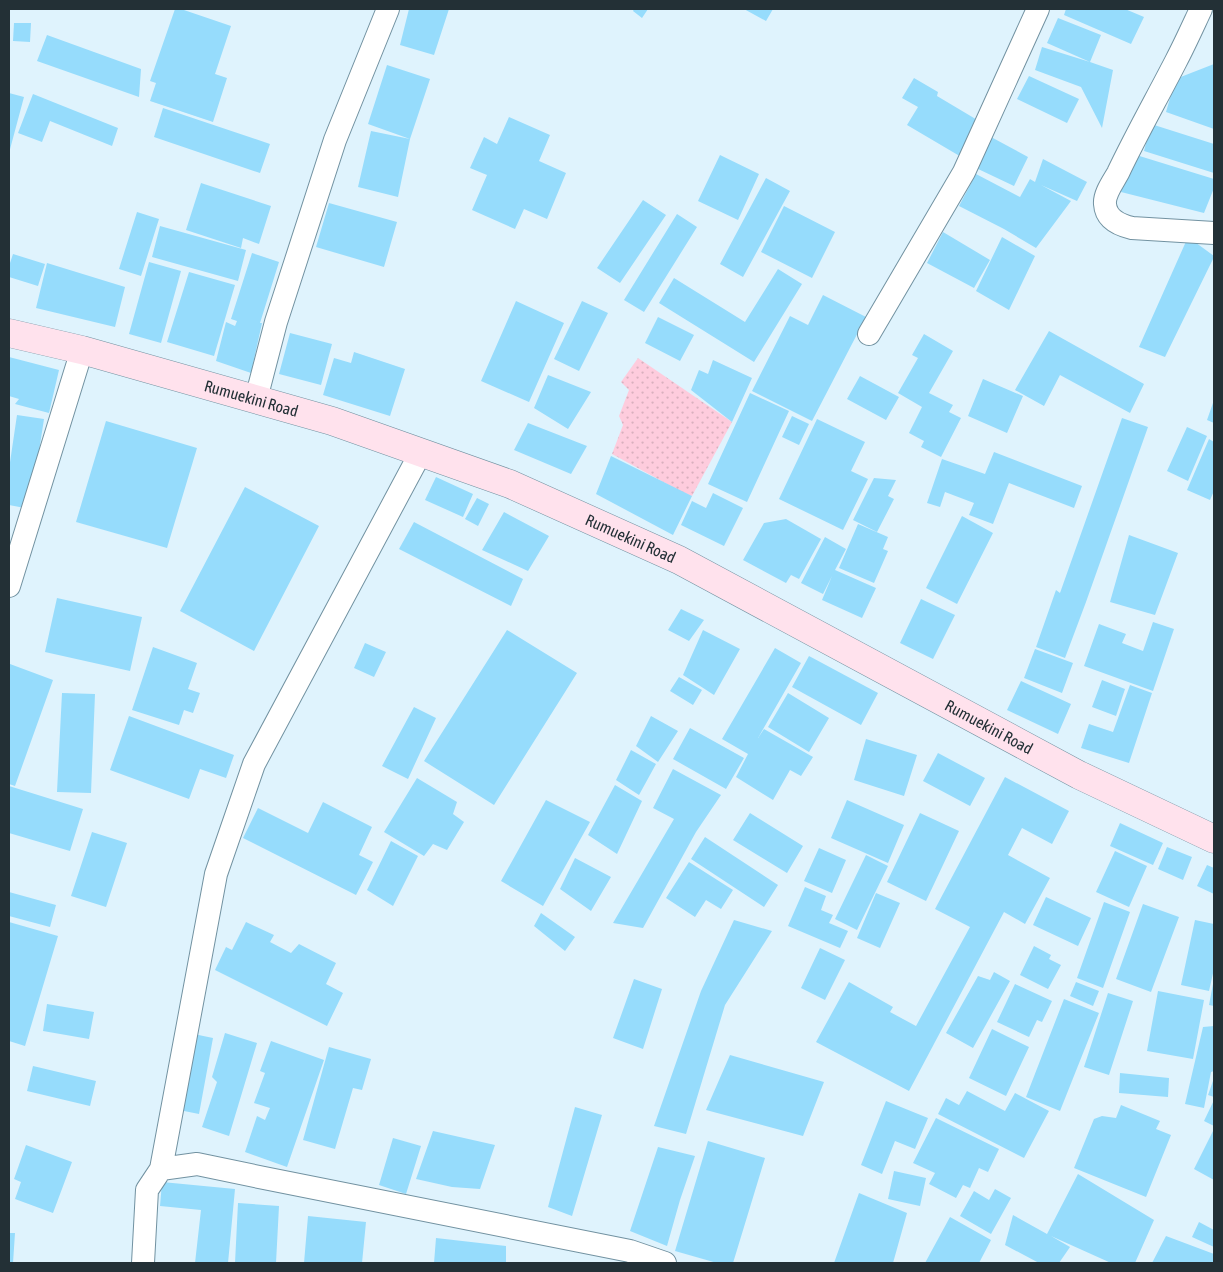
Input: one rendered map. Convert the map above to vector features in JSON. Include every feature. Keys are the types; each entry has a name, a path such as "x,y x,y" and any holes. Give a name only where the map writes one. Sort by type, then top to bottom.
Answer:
{"street":[{"path":"256,399 276,322 334,140 388,9"},
{"path":"869,334 964,172 1038,9"},
{"path":"1201,9 1177,60 1106,196 1105,203 1112,219 1120,225 1132,228 1214,232"},
{"name":"Rumuekini Road","path":"9,333 82,350 332,420 510,484 679,560 1079,775 1214,839"},
{"path":"9,586 82,350"},
{"path":"143,1263 147,1190 161,1169 216,874 254,764 421,452"},
{"path":"161,1169 197,1164 630,1251 665,1263"}],"shaded area":[{"path":"638,358 732,422 692,496 612,454 623,425 619,416 629,390 621,382"}],"building":[{"path":"175,9 181,9 231,26 215,74 227,78 213,122 150,101 156,83 150,81"},
{"path":"409,9 449,9 434,55 400,45"},
{"path":"634,9 648,9 642,18 633,11"},
{"path":"744,9 773,9 766,21"},
{"path":"1066,9 1125,9 1144,17 1131,44 1064,15"},
{"path":"1058,18 1101,35 1090,62 1047,43"},
{"path":"14,23 31,23 30,42 13,41"},
{"path":"47,35 141,69 139,97 37,61"},
{"path":"1042,47 1113,70 1102,128 1081,87 1035,70"},
{"path":"1214,64 1214,129 1166,112 1175,81 1173,80"},
{"path":"387,65 430,79 410,139 368,124"},
{"path":"1029,76 1079,99 1067,123 1017,99"},
{"path":"914,78 938,92 937,96 984,124 963,158 907,125 918,107 902,98"},
{"path":"9,93 24,97 9,153"},
{"path":"33,94 118,128 112,146 50,121 42,142 18,133"},
{"path":"163,108 270,144 260,173 154,137"},
{"path":"509,117 550,135 539,161 566,173 547,219 524,209 515,229 472,210 487,175 470,168 484,137 497,144"},
{"path":"1151,124 1214,144 1214,173 1144,151"},
{"path":"371,131 410,139 398,197 358,187"},
{"path":"991,137 1028,157 1014,186 976,168"},
{"path":"1133,154 1214,179 1214,188 1204,213 1121,192"},
{"path":"720,155 759,174 738,220 698,201"},
{"path":"1043,159 1087,182 1077,201 1041,185 1071,201 1036,248 959,206 976,174 1020,197 1030,179 1035,182"},
{"path":"766,178 790,191 743,277 720,264"},
{"path":"201,183 271,206 259,244 243,238 241,248 186,230"},
{"path":"643,200 666,215 620,283 597,268"},
{"path":"329,203 397,222 384,267 316,247"},
{"path":"784,206 835,232 812,278 761,252"},
{"path":"137,212 159,219 141,276 119,269"},
{"path":"677,214 697,227 644,312 624,300"},
{"path":"160,226 246,250 238,281 152,257"},
{"path":"943,232 990,260 974,288 927,263"},
{"path":"1002,237 1035,256 1009,310 976,291"},
{"path":"1188,237 1214,257 1165,357 1139,347"},
{"path":"252,253 279,262 260,323 262,323 251,373 216,361 226,322 235,326 237,321 231,319"},
{"path":"13,254 45,264 38,286 9,277 9,266"},
{"path":"149,262 181,271 161,343 129,334"},
{"path":"47,263 125,287 115,327 36,308"},
{"path":"778,269 802,284 754,362 659,303 674,278 745,322"},
{"path":"189,272 235,285 214,356 167,342"},
{"path":"823,295 866,317 812,421 752,391 790,316 808,325"},
{"path":"516,301 564,323 529,402 481,381"},
{"path":"582,301 608,313 579,371 554,359"},
{"path":"658,317 694,335 680,361 645,343"},
{"path":"1049,331 1144,384 1130,413 1060,375 1044,406 1015,390"},
{"path":"290,333 332,344 321,385 279,374"},
{"path":"924,334 953,351 929,393 953,405 949,412 961,418 941,457 921,447 924,441 909,433 922,407 898,393 918,358 912,355"},
{"path":"354,352 405,369 390,416 323,395 334,358 351,363"},
{"path":"9,357 59,370 49,413 15,404 19,399 9,396"},
{"path":"713,360 752,378 732,422 691,390 699,370 708,374"},
{"path":"548,375 591,392 568,429 534,408"},
{"path":"860,376 899,397 886,420 847,399"},
{"path":"983,379 1023,396 1007,433 968,416"},
{"path":"750,393 789,411 747,502 708,484"},
{"path":"1214,400 1214,423 1207,420"},
{"path":"17,415 44,419 30,509 9,505 9,469"},
{"path":"792,416 809,424 799,445 782,437"},
{"path":"1122,418 1148,427 1065,658 1036,647 1056,590 1060,593"},
{"path":"817,419 865,442 851,471 868,479 843,530 779,499"},
{"path":"106,421 197,448 167,548 76,522"},
{"path":"528,423 587,446 571,474 514,450"},
{"path":"1187,427 1207,436 1188,481 1167,471"},
{"path":"1209,439 1214,442 1214,491 1210,500 1187,490"},
{"path":"994,452 1082,486 1074,508 1009,483 993,524 969,515 974,503 945,492 940,507 927,503 942,459 985,474"},
{"path":"611,456 692,496 673,535 596,494"},
{"path":"436,477 473,494 463,517 425,500"},
{"path":"874,478 896,480 888,496 894,499 877,532 853,520"},
{"path":"245,487 319,526 254,651 180,611"},
{"path":"713,493 743,508 724,546 681,525 692,501 706,508"},
{"path":"477,498 489,504 478,526 465,519"},
{"path":"504,512 549,536 528,571 482,550"},
{"path":"962,516 993,533 957,604 926,588"},
{"path":"786,519 821,539 799,579 791,575 786,583 743,560 764,523"},
{"path":"414,522 523,579 511,606 399,549"},
{"path":"858,524 888,537 883,549 888,551 874,583 839,568"},
{"path":"1129,535 1178,553 1155,615 1110,602"},
{"path":"825,537 846,549 835,570 876,588 862,618 822,600 832,576 823,594 801,583"},
{"path":"57,598 142,617 130,671 45,652"},
{"path":"921,599 955,615 933,659 900,643"},
{"path":"681,609 704,620 689,641 668,630"},
{"path":"1153,622 1174,629 1153,691 1084,666 1099,624 1126,634 1122,643 1143,651"},
{"path":"507,630 577,673 494,805 424,761"},
{"path":"703,630 740,649 714,695 683,675"},
{"path":"365,643 386,652 374,677 354,668"},
{"path":"153,647 197,663 188,689 200,693 193,713 184,710 179,725 132,710"},
{"path":"775,648 801,663 758,738 764,729 813,757 801,776 790,770 773,800 736,777 748,754 722,739"},
{"path":"1035,649 1073,663 1062,693 1024,678"},
{"path":"809,656 878,693 861,725 792,687"},
{"path":"10,664 53,680 15,786 9,784"},
{"path":"679,677 702,690 693,705 670,691"},
{"path":"1102,680 1125,689 1116,716 1092,707"},
{"path":"1021,681 1071,704 1058,734 1007,710"},
{"path":"1130,685 1152,693 1129,763 1081,748 1089,724 1113,732"},
{"path":"62,693 95,694 91,793 57,792"},
{"path":"788,693 829,718 809,752 768,727"},
{"path":"414,707 436,718 408,779 382,766"},
{"path":"129,716 234,755 226,778 200,769 189,799 110,770"},
{"path":"651,716 678,731 658,762 636,746"},
{"path":"690,728 744,758 726,789 673,759"},
{"path":"866,739 917,755 904,796 854,780"},
{"path":"631,750 656,764 639,795 616,780"},
{"path":"938,753 985,778 970,806 923,781"},
{"path":"673,769 721,795 696,832 643,928 613,923 674,819 653,808"},
{"path":"1005,777 1069,811 1052,844 1022,828 1008,855 1050,878 1025,924 1004,912 909,1091 816,1042 849,982 893,1007 890,1012 916,1026 970,927 935,909"},
{"path":"417,778 457,802 453,814 464,822 447,850 433,844 424,856 384,832"},
{"path":"615,785 642,801 617,854 588,835"},
{"path":"9,786 83,809 70,851 9,833"},
{"path":"546,800 590,822 543,906 501,881"},
{"path":"847,800 904,825 888,863 831,838"},
{"path":"323,802 372,827 359,855 373,862 356,895 243,838 258,808 308,833"},
{"path":"750,813 803,846 787,873 733,840"},
{"path":"920,813 959,831 926,901 887,882"},
{"path":"1120,823 1163,843 1153,865 1110,846"},
{"path":"92,832 127,843 106,907 71,896"},
{"path":"705,837 778,885 764,907 691,859"},
{"path":"391,841 418,856 393,906 367,890"},
{"path":"1167,847 1192,857 1183,880 1158,869"},
{"path":"819,848 846,860 832,893 804,881"},
{"path":"1115,851 1147,866 1129,907 1096,892"},
{"path":"866,855 888,866 857,930 835,919"},
{"path":"575,858 611,877 591,911 560,889"},
{"path":"689,862 733,890 721,909 706,900 695,917 666,898"},
{"path":"1207,865 1214,868 1214,894 1197,886"},
{"path":"805,887 826,896 821,910 833,915 829,923 848,931 840,948 788,926"},
{"path":"9,892 56,905 50,927 9,916"},
{"path":"876,893 900,903 880,948 857,938"},
{"path":"1046,897 1091,918 1078,946 1033,925"},
{"path":"1104,902 1130,912 1103,988 1077,978"},
{"path":"1143,904 1179,917 1151,992 1116,979"},
{"path":"541,913 575,937 565,951 534,926"},
{"path":"734,920 772,931 725,1005 686,1134 654,1126 701,991"},
{"path":"1195,920 1214,924 1214,969 1209,991 1181,985"},
{"path":"9,922 58,936 25,1046 9,1041"},
{"path":"246,922 274,935 270,942 291,953 299,944 336,963 326,984 343,993 327,1026 215,970 226,947 232,950"},
{"path":"1034,946 1051,955 1049,959 1061,965 1048,989 1020,975"},
{"path":"820,948 845,960 825,1000 801,988"},
{"path":"994,972 1010,981 973,1048 946,1033 978,976 990,980"},
{"path":"634,979 662,989 643,1049 613,1038"},
{"path":"1076,982 1099,991 1093,1006 1070,996"},
{"path":"1015,984 1052,1001 1042,1022 1037,1020 1029,1037 997,1022"},
{"path":"1214,984 1214,1006 1209,1005"},
{"path":"1158,991 1204,1000 1193,1059 1147,1051"},
{"path":"1108,993 1133,1001 1109,1075 1084,1067"},
{"path":"1064,999 1099,1013 1060,1111 1026,1097"},
{"path":"47,1004 94,1012 89,1039 43,1031"},
{"path":"1214,1026 1214,1071 1211,1072 1204,1108 1185,1104 1203,1027"},
{"path":"992,1029 1029,1047 1006,1096 969,1078"},
{"path":"189,1033 213,1038 199,1114 174,1109"},
{"path":"225,1033 257,1043 229,1136 202,1127 217,1082 212,1077"},
{"path":"271,1041 324,1060 287,1167 245,1152 257,1116 265,1120 270,1108 254,1103 265,1073 260,1071"},
{"path":"329,1047 371,1059 362,1090 353,1088 335,1149 303,1140"},
{"path":"730,1055 824,1082 803,1136 706,1110"},
{"path":"33,1066 96,1081 90,1106 27,1091"},
{"path":"1120,1073 1169,1078 1168,1097 1119,1093"},
{"path":"1214,1078 1214,1097 1208,1095"},
{"path":"967,1091 1005,1111 1015,1093 1049,1111 1024,1158 938,1114 946,1098 959,1105"},
{"path":"1214,1100 1214,1126 1204,1121"},
{"path":"886,1101 928,1118 915,1149 895,1141 882,1174 861,1165"},
{"path":"1121,1105 1160,1121 1156,1129 1171,1135 1146,1197 1074,1168 1094,1119 1102,1116 1116,1118"},
{"path":"575,1107 602,1115 572,1216 548,1207"},
{"path":"936,1118 999,1149 988,1172 979,1168 970,1188 963,1185 956,1198 929,1184 935,1173 913,1163"},
{"path":"1214,1129 1214,1180 1194,1169"},
{"path":"433,1131 495,1145 480,1189 452,1187 416,1179"},
{"path":"393,1138 421,1146 406,1194 379,1185"},
{"path":"708,1141 765,1158 733,1263 717,1263 675,1251"},
{"path":"26,1145 72,1162 53,1213 15,1199 21,1182 14,1179"},
{"path":"658,1147 695,1156 667,1246 630,1231"},
{"path":"894,1171 926,1178 920,1206 888,1199"},
{"path":"1078,1174 1154,1220 1135,1263 1111,1263 1051,1236 1070,1247 1059,1263 1039,1263 1005,1245 1013,1215 1047,1234"},
{"path":"162,1182 235,1189 228,1263 195,1263 201,1210 160,1206"},
{"path":"995,1189 1011,1198 991,1234 960,1216 974,1191 989,1200"},
{"path":"859,1193 907,1213 893,1263 834,1263"},
{"path":"238,1203 279,1206 276,1263 235,1263"},
{"path":"308,1216 366,1222 362,1263 304,1263"},
{"path":"950,1217 991,1240 979,1263 925,1263"},
{"path":"1199,1222 1214,1230 1214,1247 1192,1237"},
{"path":"9,1233 15,1233 13,1263 9,1263"},
{"path":"1166,1236 1214,1254 1214,1263 1152,1263"},
{"path":"436,1238 506,1246 506,1263 434,1263"}]}
